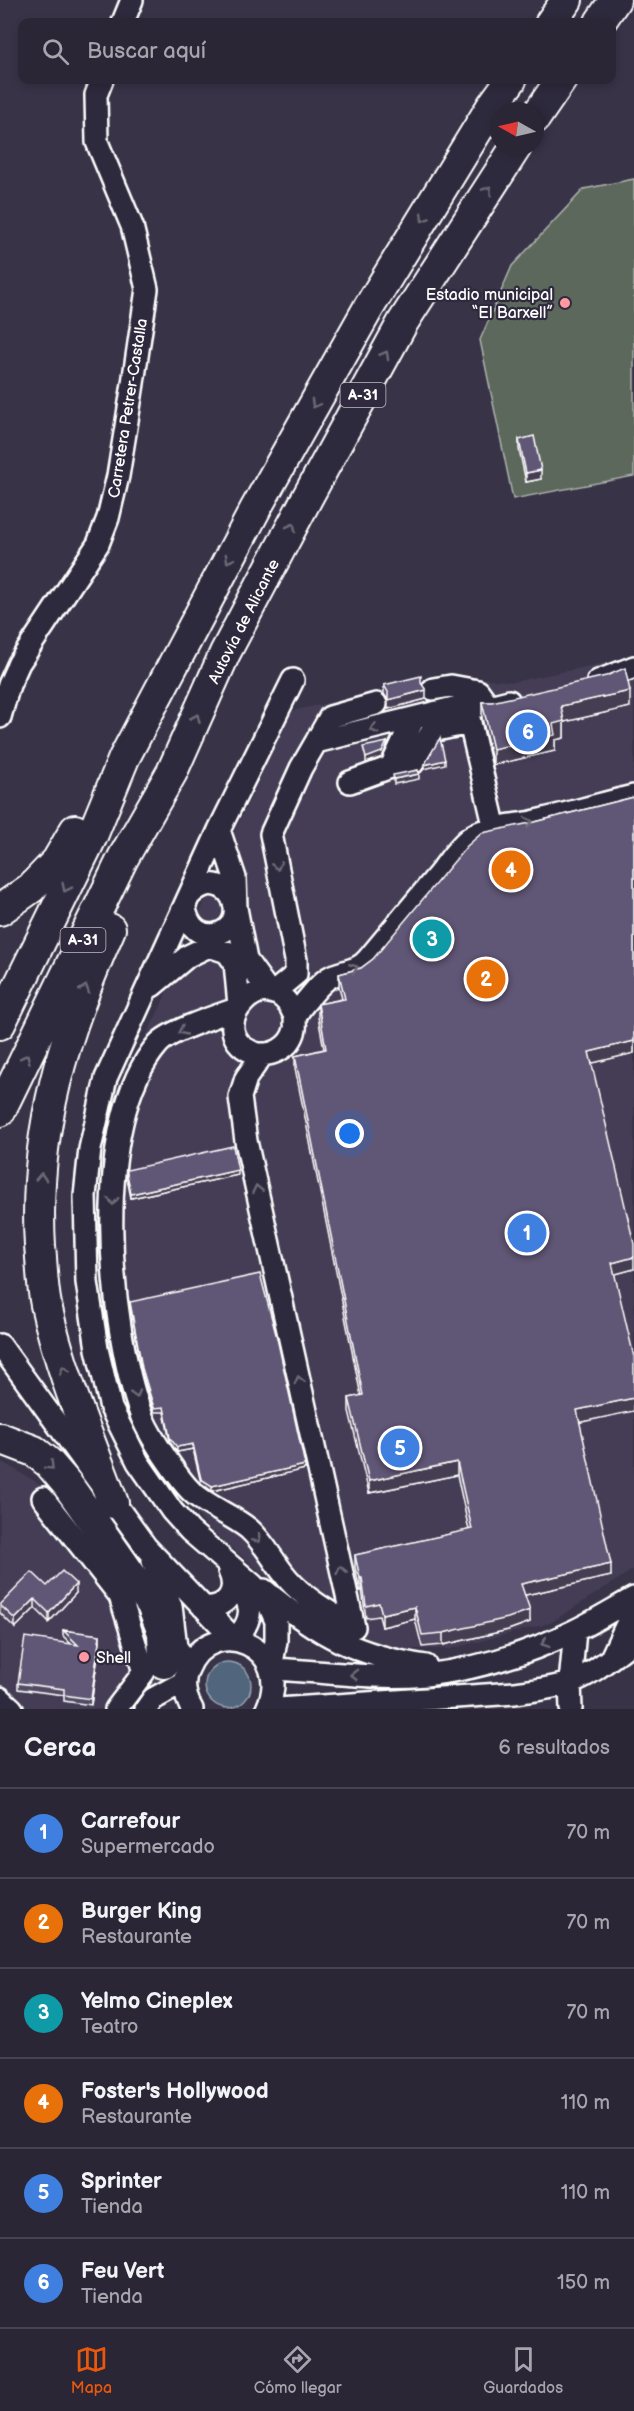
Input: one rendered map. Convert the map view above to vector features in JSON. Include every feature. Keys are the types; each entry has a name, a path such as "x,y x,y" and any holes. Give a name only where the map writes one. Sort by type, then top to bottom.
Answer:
{"highway":[{"path":"554,18 567,0"},
{"path":"603,18 615,0"},
{"name":"A-31","path":"0,1024 92,836 124,758 256,508 369,307 492,106 508,84"},
{"path":"544,105 558,84"},
{"name":"Autovía de Alicante","path":"0,1111 123,858 172,772 225,652 403,322 510,156"},
{"path":"0,910 31,888 57,861 79,823 124,758"},
{"path":"113,1503 71,1392 46,1303 39,1219 42,1155 46,1114 58,1068 88,978 146,848 172,772"},
{"path":"0,1438 34,1451 49,1463 67,1484 152,1605 163,1632 174,1671"}],"street":[{"path":"125,18 132,0"},
{"name":"Carretera Petrer-Castalla","path":"0,717 9,685 19,663 98,544 108,518 118,476 132,390 147,289 132,226 97,142 96,95 100,84"},
{"path":"580,685 603,680 634,667"},
{"path":"116,1709 208,1646 216,1642 234,1640 249,1620 250,1607 229,1571 157,1492 111,1408 99,1359 87,1281 86,1196 90,1149 106,1078 219,830 293,680"},
{"path":"433,689 451,686 478,691 489,706"},
{"path":"350,782 391,767 413,763 432,731 489,706 523,698"},
{"path":"296,974 296,960 271,834 301,768 330,717 376,704"},
{"path":"316,742 414,718 468,714"},
{"path":"468,714 495,829"},
{"path":"391,767 414,718"},
{"path":"295,1017 330,976 361,967 472,836 634,796"},
{"path":"145,993 208,938 223,932 235,917 235,878 219,830"},
{"path":"207,885 217,885 226,890 233,898 236,908 246,960 271,992 287,1002 295,1017 295,1028 291,1039 274,1053 263,1054 244,1047 238,1039 234,1029 238,1007 235,963 226,952 193,928 186,918 188,901 198,888 207,885"},
{"path":"296,974 321,985"},
{"path":"263,1054 246,1078 240,1097 246,1141 354,1627 330,1613 290,1581 248,1528 192,1492 167,1461 142,1418 124,1350 115,1291 113,1181 121,1126 140,1068 160,1041 238,1007 253,994 271,992 296,974"},
{"path":"0,1345 146,1547 234,1640 253,1647 261,1653 271,1669 274,1683 267,1709"},
{"path":"43,1498 120,1596 174,1671 192,1709"},
{"path":"146,1547 171,1606 176,1647 174,1671 146,1709"},
{"path":"229,1571 253,1585 323,1635 357,1650 403,1662 453,1669"},
{"path":"203,1607 215,1607 229,1599 233,1593 229,1571"},
{"path":"253,1585 269,1605 276,1621 276,1641 271,1669"},
{"path":"271,1669 344,1675 427,1675 514,1654 575,1631 634,1598"},
{"path":"612,1657 634,1609"},
{"path":"571,1709 570,1683 575,1631"},
{"path":"278,1709 429,1704 570,1683 634,1641"},
{"path":"0,1698 12,1709"}],"shaded area":[{"path":"634,657 634,1569 550,1623 450,1649 395,1649 349,1638 315,1617 208,1528 169,1479 134,1416 119,1377 103,1270 109,1157 126,1076 160,1008 231,839 292,711 453,675 513,682"},
{"path":"0,1461 52,1491 137,1609 163,1680 137,1709 0,1709"}],"green space":[{"name":"Estadio municipal “El Barxell”","path":"634,179 634,476 513,499 480,340 512,266 584,189"}],"water":[{"path":"228,1662 244,1669 251,1685 244,1701 228,1708 212,1701 205,1685 212,1669"}],"building":[{"path":"534,436 541,470 526,473 519,440"},
{"path":"625,668 630,691 561,706 564,721 553,724 555,735 493,749 482,702 492,702 606,676"},
{"path":"421,676 421,683 426,690 388,700 388,692 384,685"},
{"path":"440,738 445,760 424,765"},
{"path":"387,742 382,752 366,758 363,747"},
{"path":"418,770 419,774 394,779 393,775"},
{"path":"634,797 634,1041 589,1052 634,1244 634,1257 612,1263 634,1357 634,1398 577,1410 611,1564 521,1584 530,1610 508,1618 443,1633 422,1635 415,1607 382,1614 379,1603 366,1606 362,1578 360,1578 355,1555 472,1529 457,1462 369,1481 349,1398 363,1395 295,1056 326,1049 318,1004 345,999 339,974 361,968 373,959 467,846 482,833"},
{"path":"233,1146 238,1170 131,1194 127,1170"},
{"path":"260,1274 277,1338 305,1465 212,1486 201,1479 193,1444 177,1447 170,1438 164,1407 154,1408 142,1368 130,1302"},
{"path":"62,1571 76,1584 49,1613 35,1599 15,1619 0,1605 32,1572 47,1586"},
{"path":"63,1630 100,1635 91,1699 64,1695 64,1689 18,1683 25,1637 78,1645"}],"place":[{"name":"Estadio municipal “El Barxell”","path":"565,303"},
{"name":"Feu Vert","path":"528,732"},
{"name":"Foster's Hollywood","path":"511,870"},
{"name":"Yelmo Cineplex","path":"432,939"},
{"name":"Burger King","path":"486,979"},
{"name":"Carrefour","path":"527,1233"},
{"name":"Sprinter","path":"400,1448"},
{"name":"Shell","path":"84,1657"}]}
